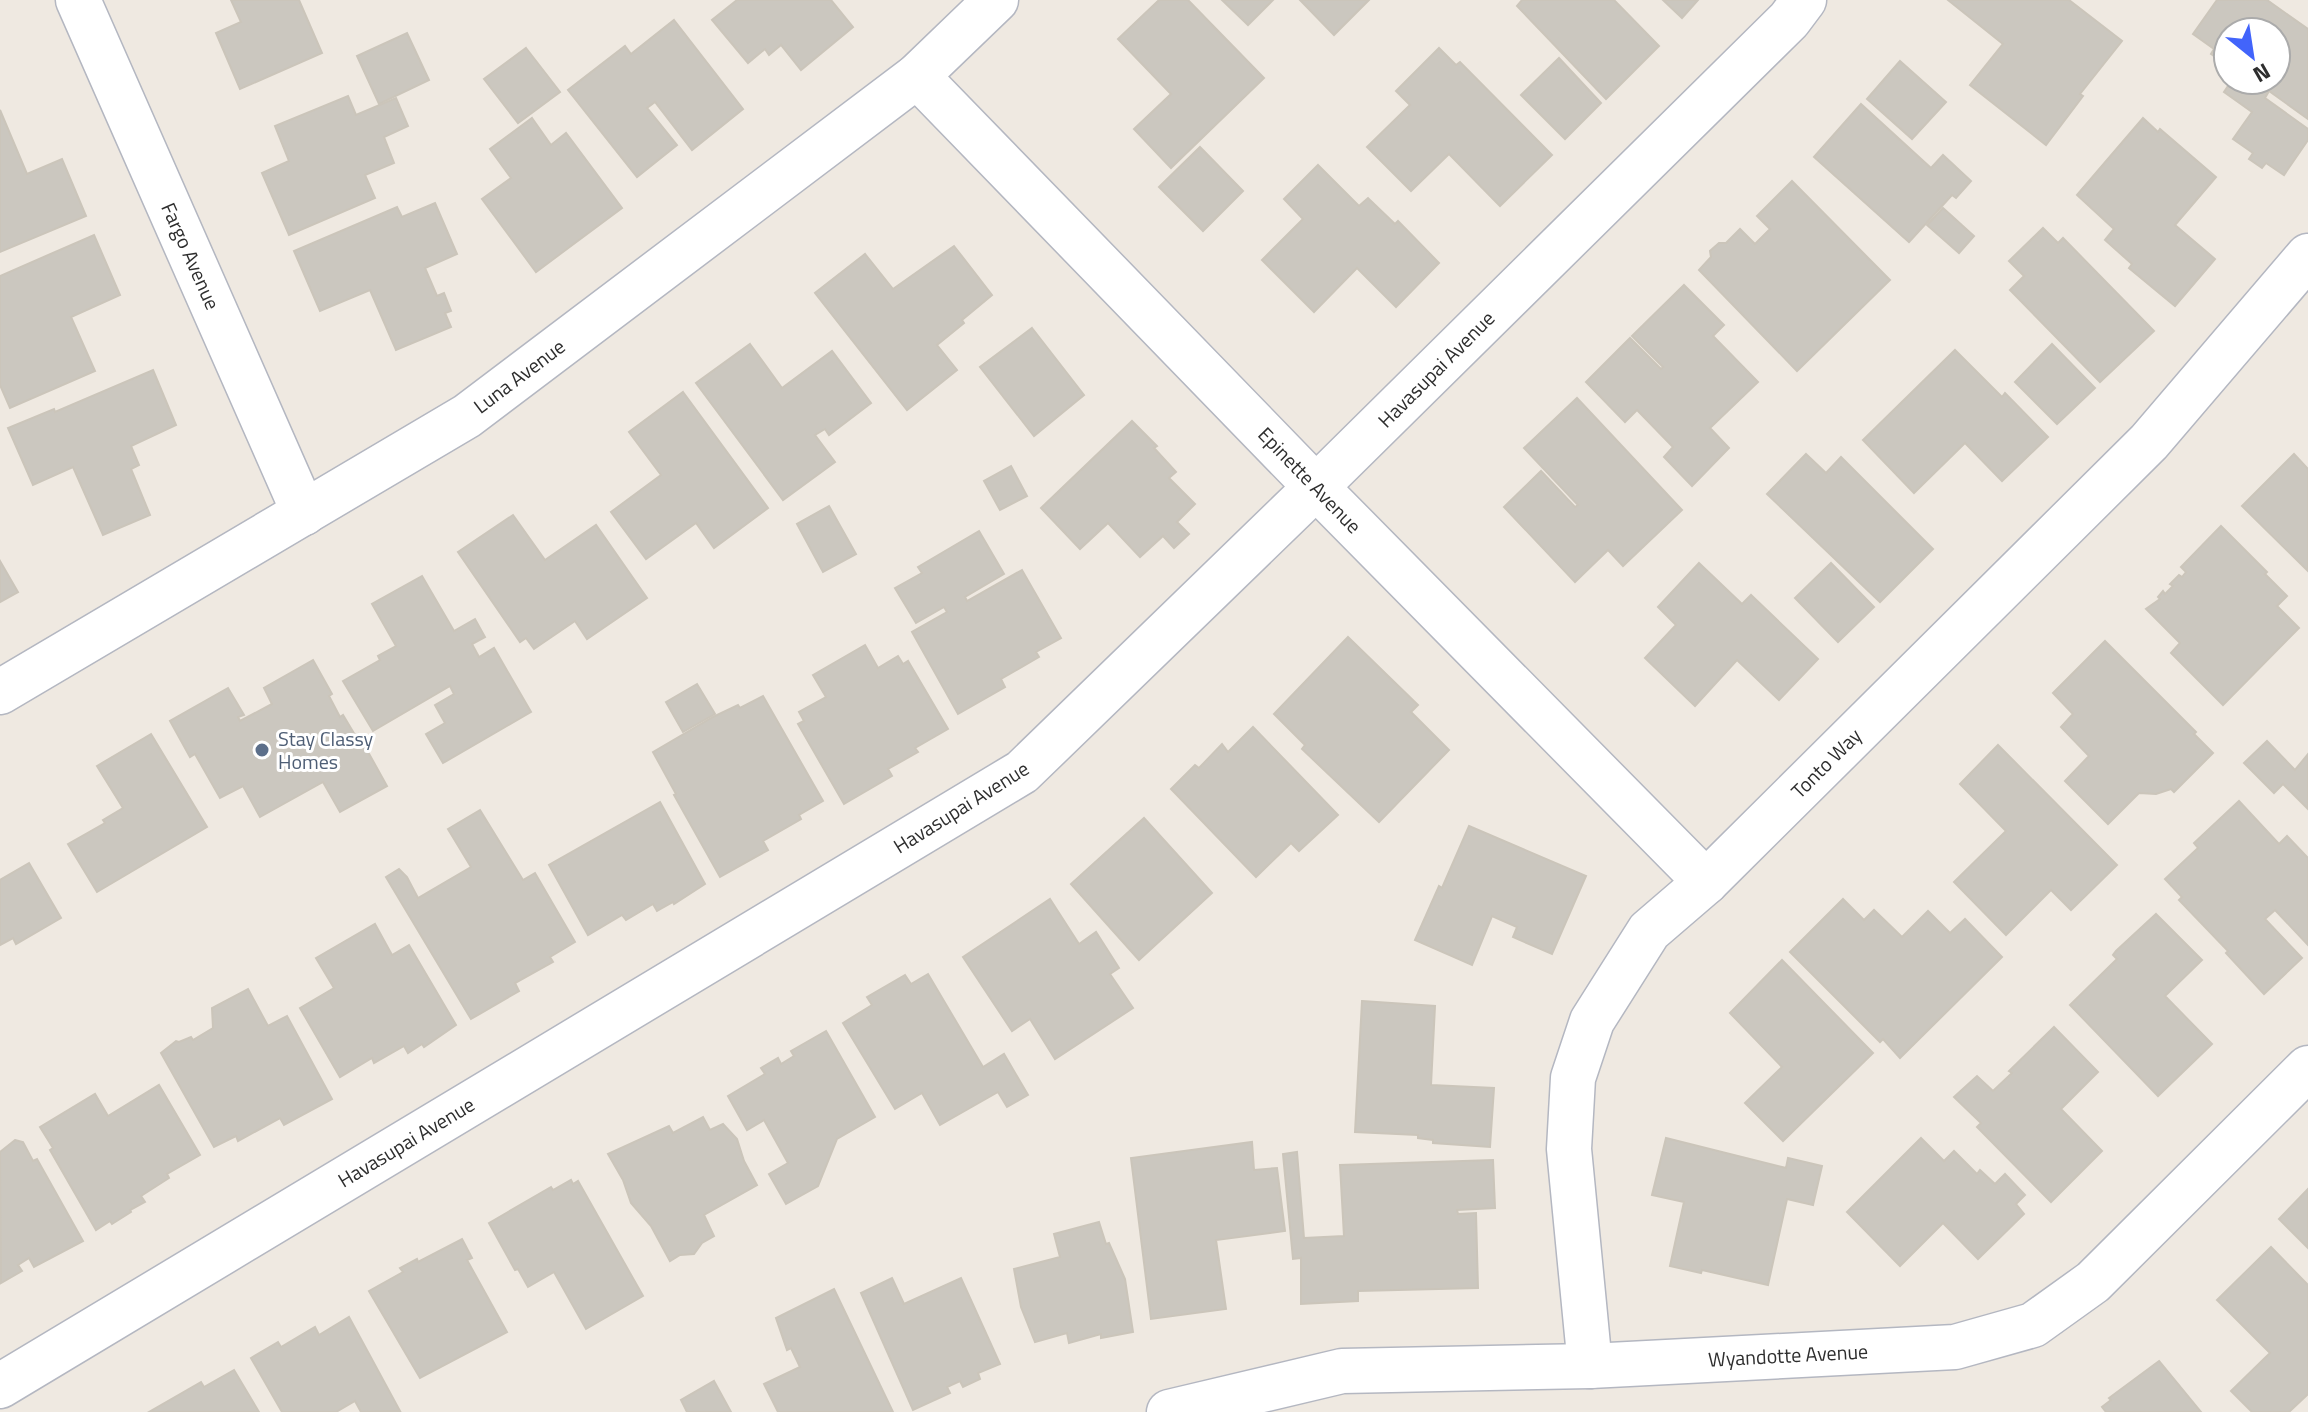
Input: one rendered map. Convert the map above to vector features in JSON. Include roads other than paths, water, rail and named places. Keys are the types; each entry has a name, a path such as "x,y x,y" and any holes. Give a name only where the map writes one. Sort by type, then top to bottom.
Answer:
{"street":[{"name":"Fargo Avenue","path":"78,0 304,513"},
{"name":"Luna Avenue","path":"0,692 467,416 917,76 996,0"},
{"name":"Havasupai Avenue","path":"0,1386 1022,772 1316,487 1766,42 1804,0"},
{"name":"Epinette Avenue","path":"917,76 1706,882"},
{"name":"Tonto Way","path":"1590,1366 1569,1149 1573,1078 1592,1021 1649,931 1706,882 2149,442 2308,256"},
{"name":"Wyandotte Avenue","path":"1169,1412 1342,1371 1590,1366 1955,1347 2033,1325 2093,1282 2308,1068"}],"place":[{"name":"Stay Classy Homes","path":"262,750"}]}
